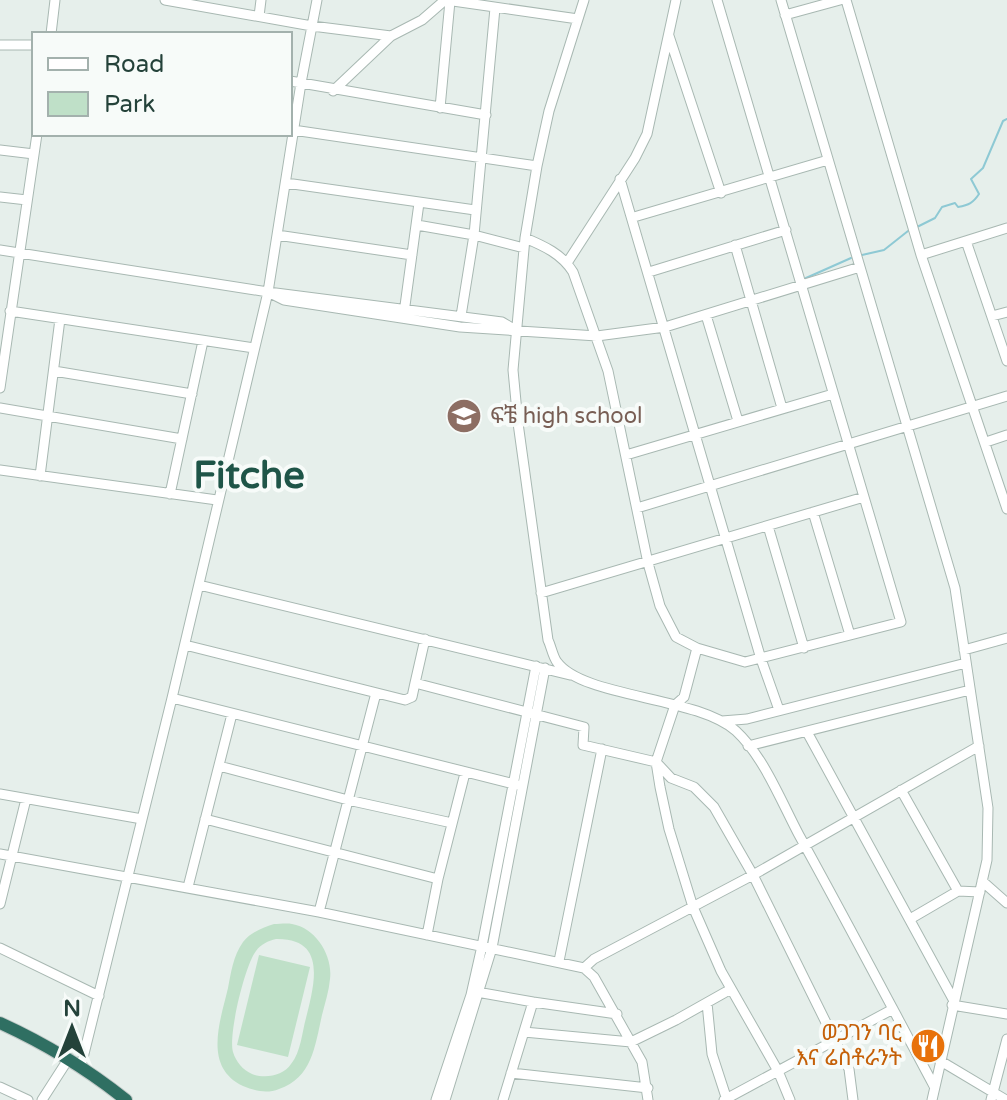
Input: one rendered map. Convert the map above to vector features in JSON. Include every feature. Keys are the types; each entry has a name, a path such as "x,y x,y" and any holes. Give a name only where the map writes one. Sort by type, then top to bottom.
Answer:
{"highway":[{"path":"0,1023 69,1058 126,1100"}],"street":[{"path":"51,32 55,0"},
{"path":"165,0 312,26 391,36"},
{"path":"259,16 261,0"},
{"path":"81,1066 268,292 293,130 295,82 317,0"},
{"path":"333,91 391,36 422,20 447,0 578,19"},
{"path":"440,108 447,0"},
{"path":"577,677 557,663 548,640 513,370 524,243 537,166 549,111 584,0"},
{"path":"567,263 635,158 647,134 676,0"},
{"path":"417,225 546,247 567,263 608,371 648,563 660,606 676,637 697,648 745,662 901,622 717,0"},
{"path":"781,0 955,588 979,746 989,824 982,881 932,1100"},
{"path":"785,15 843,0 921,255 1007,509"},
{"path":"461,316 474,235 495,8"},
{"path":"669,36 721,193"},
{"path":"0,45 32,45"},
{"path":"295,82 486,115"},
{"path":"293,130 537,166"},
{"path":"0,388 37,136"},
{"path":"0,150 34,154"},
{"path":"634,217 828,160"},
{"path":"620,179 634,217 761,659 779,710"},
{"path":"286,183 475,210"},
{"path":"0,197 27,200"},
{"path":"404,315 419,203"},
{"path":"921,255 1007,228"},
{"path":"649,272 786,230"},
{"path":"277,235 412,255"},
{"path":"966,241 1007,361"},
{"path":"735,245 782,408"},
{"path":"0,250 501,332 597,336 665,327 860,267"},
{"path":"10,311 254,348"},
{"path":"992,316 1007,312"},
{"path":"404,315 461,316 502,322 517,331"},
{"path":"706,315 738,421"},
{"path":"40,476 60,319"},
{"path":"170,494 203,341"},
{"path":"54,371 192,394"},
{"path":"626,455 833,394"},
{"path":"637,508 1007,396"},
{"path":"0,408 182,439"},
{"path":"986,442 1007,435"},
{"path":"0,470 217,500"},
{"path":"996,474 1007,470"},
{"path":"541,593 864,497"},
{"path":"813,512 850,635"},
{"path":"768,526 804,648"},
{"path":"199,585 541,667 722,721 737,732 748,746 805,845 934,1086"},
{"path":"964,650 1007,638"},
{"path":"185,645 405,700 412,697 425,639"},
{"path":"697,648 684,697 675,705 656,762 669,829 693,907 731,989 778,1071 790,1100"},
{"path":"722,721 747,719 966,663"},
{"path":"445,1100 487,947 541,667"},
{"path":"415,683 584,727 583,745 656,762 671,778 694,787 714,807 753,875 849,1069 853,1100"},
{"path":"748,746 970,690"},
{"path":"319,912 376,693"},
{"path":"172,698 518,785"},
{"path":"188,887 232,714"},
{"path":"807,732 953,1002"},
{"path":"584,968 594,959 753,875 979,746"},
{"path":"559,961 602,749"},
{"path":"219,766 452,823"},
{"path":"427,935 465,773"},
{"path":"901,790 958,891"},
{"path":"0,794 142,819"},
{"path":"0,904 5,855 26,799"},
{"path":"205,819 438,879"},
{"path":"5,855 319,912 584,968 594,977 617,1014 642,1062 648,1100"},
{"path":"982,881 1007,903"},
{"path":"910,919 958,891 980,892"},
{"path":"0,948 99,996"},
{"path":"524,1032 631,1042 731,989"},
{"path":"476,993 617,1014"},
{"path":"436,1100 476,993"},
{"path":"503,1100 533,1002"},
{"path":"953,1002 1007,1014"},
{"path":"707,1003 712,1054 726,1100 893,1009"},
{"path":"992,1095 1007,1039"},
{"path":"42,1100 69,1058"},
{"path":"939,1060 992,1095 1006,1100"},
{"path":"511,1073 648,1088"},
{"path":"0,1087 28,1100"}],"green space":[{"path":"274,924 292,924 315,937 329,961 330,979 314,1049 305,1069 290,1084 266,1092 243,1086 231,1078 223,1067 218,1043 221,1015 237,953 250,936","holes":["276,939 304,946 314,966 312,992 301,1042 288,1068 273,1075 257,1075 243,1068 233,1052 235,1016 243,985 260,946"]},
{"path":"259,955 310,967 288,1057 237,1045"}],"waterway":[{"path":"917,227 935,218 942,207 955,203 958,207 973,202 979,194 971,179 983,168 1003,121 1007,119"},
{"path":"862,255 884,250 908,231"},
{"path":"806,278 851,258"}],"place":[{"name":"ፍቼ high school","path":"464,416"},
{"name":"ወጋገን ባር እና ሬስቶራንት","path":"928,1046"}],"district":[{"name":"Fitche","path":"249,476"}]}
